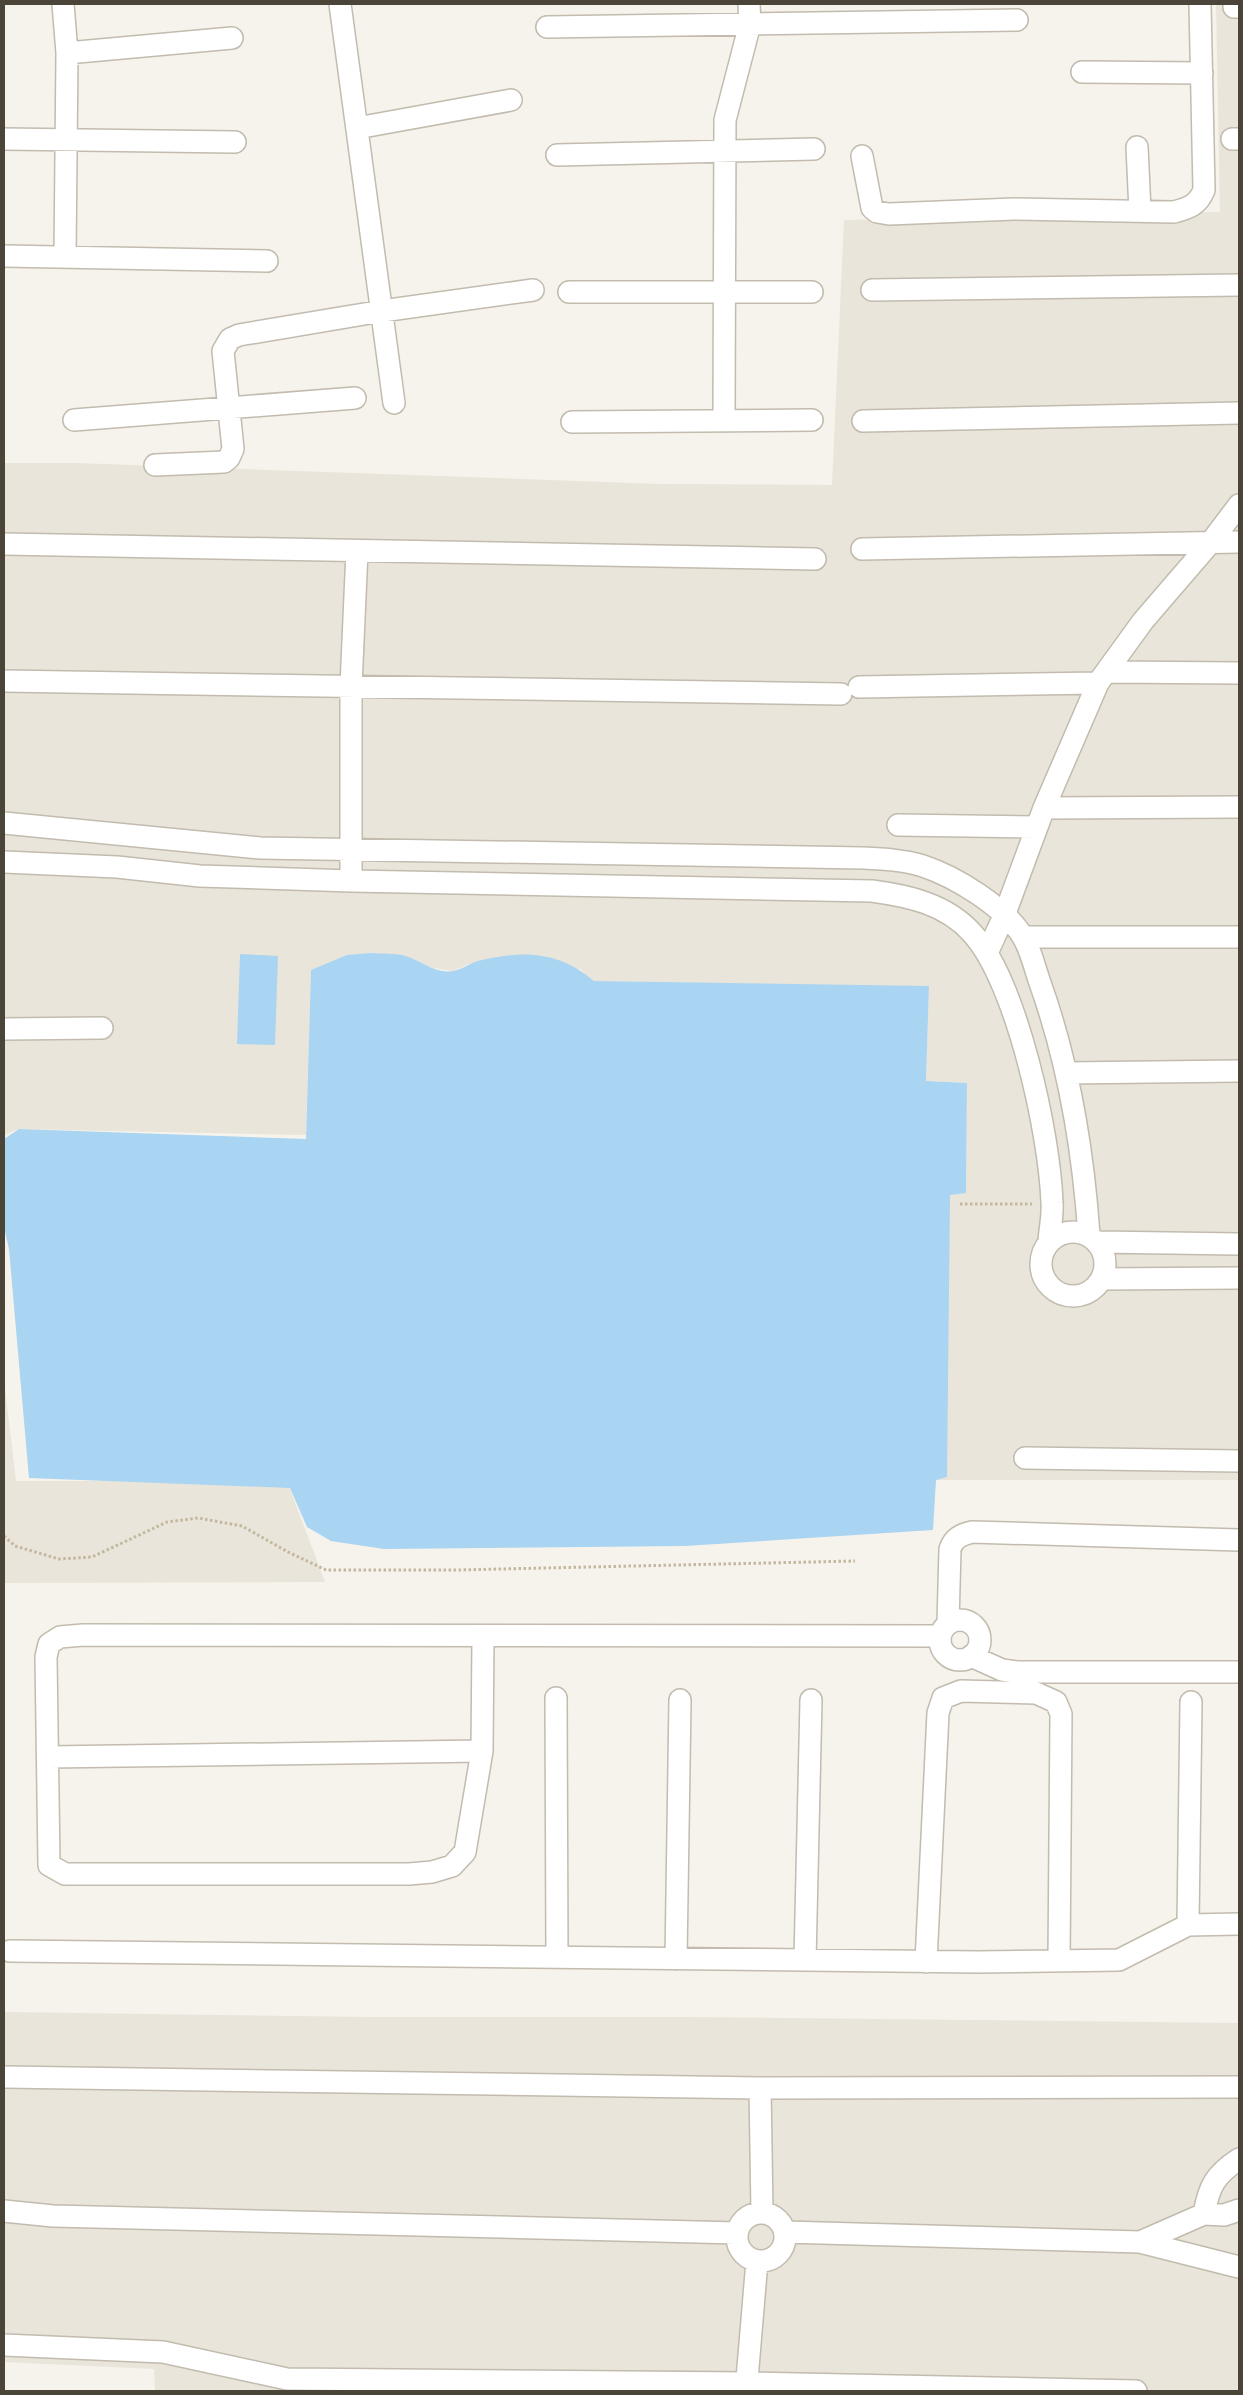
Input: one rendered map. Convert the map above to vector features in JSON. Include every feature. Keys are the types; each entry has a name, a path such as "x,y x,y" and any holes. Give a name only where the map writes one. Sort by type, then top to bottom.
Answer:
{"street":[{"path":"63,4 67,54 65,257"},
{"path":"340,4 394,402"},
{"path":"862,156 872,208 877,212 889,214 1014,209 1174,212 1191,207 1201,197 1204,190 1200,4"},
{"path":"547,27 750,14 879,13 1017,20"},
{"path":"724,420 725,120 750,14"},
{"path":"67,54 232,38"},
{"path":"1082,72 1202,73"},
{"path":"357,128 511,100"},
{"path":"4,139 235,142"},
{"path":"1137,147 1140,211"},
{"path":"557,156 814,149"},
{"path":"4,256 267,261"},
{"path":"872,290 1239,284"},
{"path":"155,465 224,462 229,458 233,449 223,350 230,339 239,335 382,311 533,290"},
{"path":"569,292 812,292"},
{"path":"74,420 355,398"},
{"path":"864,421 1239,413"},
{"path":"572,422 812,420"},
{"path":"987,953 1004,916 1041,817 1102,678 1143,621 1211,542 1239,505"},
{"path":"862,550 1239,542"},
{"path":"4,544 815,559"},
{"path":"351,881 351,686 357,550"},
{"path":"4,681 850,691 1239,673"},
{"path":"898,825 1239,807"},
{"path":"4,823 260,848 853,858 899,861 922,866 950,877 981,897 1004,916 1024,938 1052,1016 1079,1132 1094,1238 1106,1260 1102,1279 1096,1287 1082,1294 1068,1296 1058,1292 1047,1282 1040,1269 1043,1249 1049,1241 1061,1233 1075,1231 1094,1238 1239,1244"},
{"path":"645,887 646,854"},
{"path":"4,862 116,867 200,876 872,892 904,895 930,903 957,919 971,932 987,953 1007,995 1031,1075 1046,1143 1052,1204 1049,1241"},
{"path":"1024,938 1239,937"},
{"path":"4,1029 102,1028"},
{"path":"1066,1073 1239,1071"},
{"path":"1102,1279 1239,1278"},
{"path":"1025,1458 1239,1461"},
{"path":"483,1637 482,1751 465,1852 452,1866 432,1872 409,1874 65,1874 49,1865 46,1657 49,1644 60,1637 83,1634 483,1637 944,1630 963,1620 976,1628 980,1643 971,1656 964,1660 948,1657 940,1644 944,1630 950,1549 953,1540 962,1534 972,1532 1239,1540"},
{"path":"971,1656 1002,1670 1017,1672 1239,1672"},
{"path":"926,1962 938,1713 943,1698 961,1691 1036,1693 1056,1702 1061,1714 1058,1961"},
{"path":"556,1698 557,1957"},
{"path":"676,1959 680,1700"},
{"path":"805,1960 810,1700"},
{"path":"1188,1925 1191,1702"},
{"path":"48,1757 482,1751"},
{"path":"10,1951 926,1962 1119,1960 1188,1925 1239,1924"},
{"path":"4,2077 760,2088 1239,2087"},
{"path":"760,2088 762,2212"},
{"path":"1204,2214 1207,2196 1218,2174 1239,2159"},
{"path":"1140,2242 1204,2214 1224,2216 1239,2210"},
{"path":"4,2211 53,2216 737,2233"},
{"path":"762,2212 777,2218 785,2232 786,2241 782,2250 775,2257 766,2261 757,2261 748,2258 741,2251 737,2242 737,2233 740,2224 746,2218 762,2212"},
{"path":"785,2232 1140,2242 1239,2267"},
{"path":"746,2387 757,2261"},
{"path":"4,2345 163,2352 287,2379 1130,2391"}],"path":[{"path":"960,1204 1052,1204"},
{"path":"4,1536 15,1546 59,1560 92,1557 167,1522 198,1518 242,1526 288,1552 326,1570 458,1570 855,1561"}],"shaded area":[{"path":"1216,4 1239,4 1239,1480 936,1480 938,1191 966,1193 967,1083 926,1081 929,987 594,981 580,969 471,963 453,971 427,967 405,956 311,970 306,1135 19,1129 4,1135 4,463 76,463 660,484 832,485 844,220 1220,212"},
{"path":"4,1380 16,1481 287,1481 325,1582 4,1583"},
{"path":"4,2012 368,2017 684,2017 1239,2023 1239,2391 155,2391 154,2369 4,2362"}],"water":[{"path":"371,953 406,956 441,971 456,970 494,957 509,955 539,956 567,964 581,971 594,981 929,986 926,1081 967,1083 966,1193 950,1195 947,1477 936,1480 933,1530 685,1546 384,1549 331,1541 307,1527 290,1488 29,1478 9,1249 4,1227 4,1139 19,1129 306,1139 311,970 347,955"},
{"path":"240,954 278,956 275,1045 237,1044"}]}
